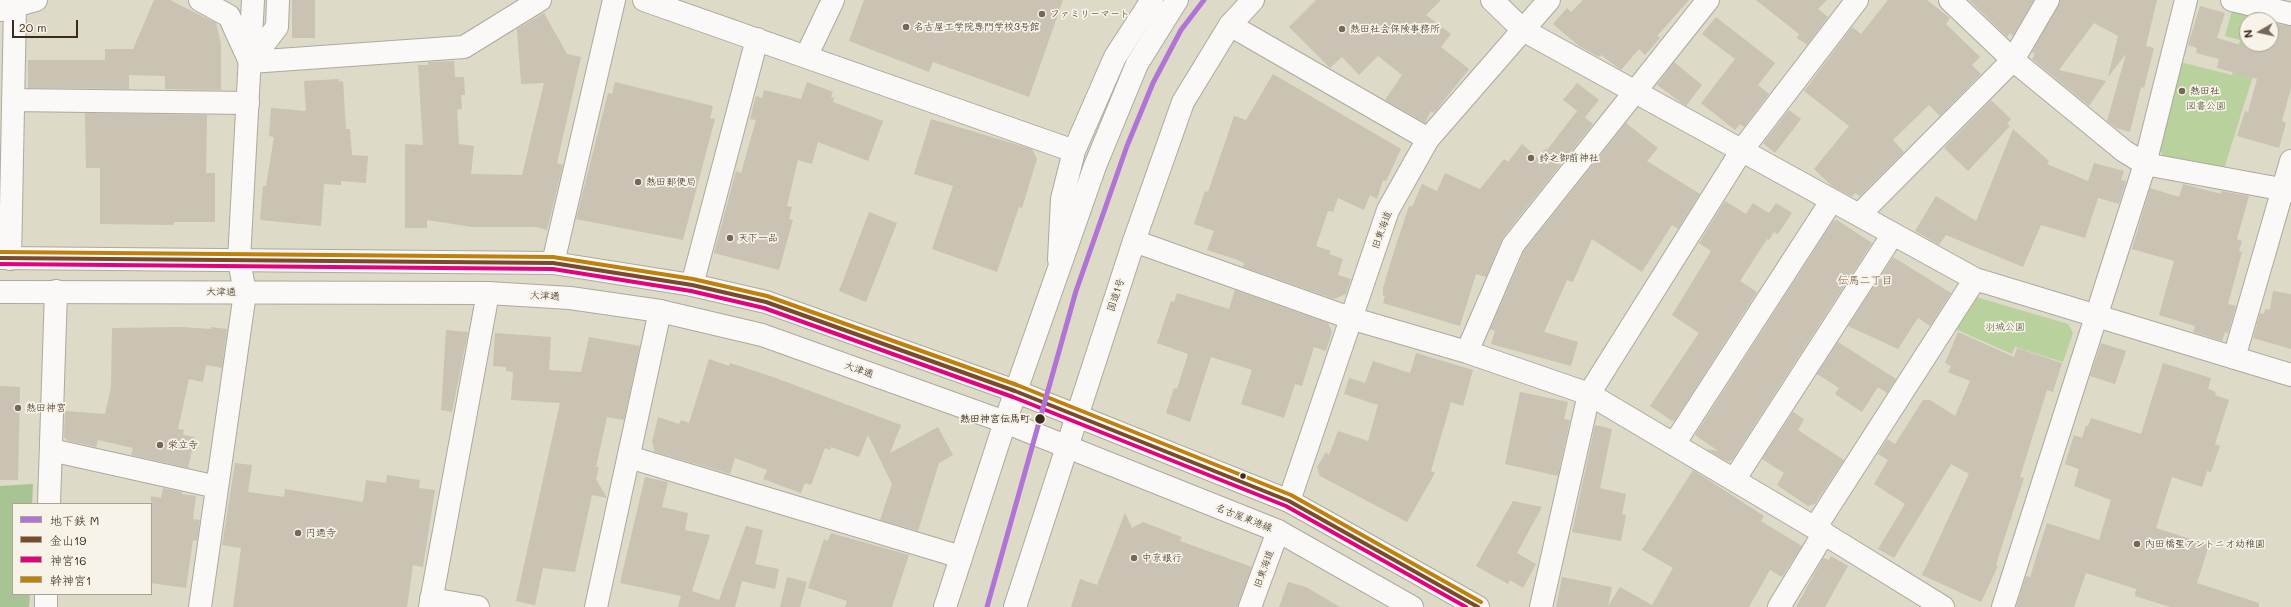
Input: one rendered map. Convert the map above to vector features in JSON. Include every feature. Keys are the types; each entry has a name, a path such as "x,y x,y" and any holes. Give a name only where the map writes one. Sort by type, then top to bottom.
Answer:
{"main road":[{"path":"36,0 7,8 13,100 5,259 553,263 692,285 766,302 1015,391 1289,501 1478,607"},
{"path":"200,0 229,8 250,62"},
{"path":"200,607 245,293 239,260 253,0"},
{"path":"250,62 277,27 278,0"},
{"path":"250,62 464,47 540,0"},
{"path":"553,263 614,0"},
{"path":"644,0 1074,151"},
{"path":"806,57 833,0"},
{"path":"1058,275 1062,200 1074,151 1115,57 1152,0"},
{"path":"945,607 1015,391 1096,166 1137,64 1177,0"},
{"name":"国道1号","path":"1015,607 1134,241 1183,102 1230,25 1253,0"},
{"path":"1492,0 1523,30 1637,91 1975,279 2291,375"},
{"name":"旧東海道","path":"1289,501 1388,210 1428,138 1549,0"},
{"path":"1467,352 1513,244 1637,91 1708,0"},
{"path":"1541,607 1589,394 1742,150 1857,0"},
{"path":"1950,0 2013,60 2124,151 2145,164 2287,190"},
{"path":"1859,215 2013,60 2048,0"},
{"path":"2003,607 2145,164 2186,0"},
{"path":"2232,0 2278,8"},
{"path":"1230,25 1428,138"},
{"path":"692,285 757,40"},
{"path":"13,100 248,103"},
{"path":"2234,358 2287,190 2291,161"},
{"path":"1674,444 1832,200"},
{"path":"1734,480 1893,234"},
{"path":"1134,241 1350,318 1467,352 1589,394 1820,530 1943,607"},
{"path":"1779,607 1820,530 1975,279"},
{"path":"49,503 56,291"},
{"name":"大津通","path":"0,292 488,293 570,298 660,311 762,335 1005,422 1066,448"},
{"path":"478,607 430,603 488,293"},
{"path":"596,607 660,311"},
{"name":"名古屋東港線","path":"1066,448 1278,531 1412,607"},
{"path":"51,450 217,487"},
{"path":"629,457 961,558"},
{"name":"旧東海道","path":"1250,607 1278,531"},
{"path":"46,595 46,607"}],"green space":[{"name":"図書公園","path":"2232,11 2239,13 2239,40 2225,36"},
{"name":"図書公園","path":"2239,44 2239,52 2261,52 2224,169 2164,157 2159,149 2180,62 2232,75"},
{"name":"羽城公園","path":"1976,297 2068,324 2073,333 2063,362 2015,347 2012,354 1955,329"},
{"path":"33,484 32,503 12,503 12,595 30,595 29,607 0,607 0,486"}],"building":[{"path":"154,0 170,0 216,23 221,44 221,90 165,89 165,76 129,75 129,89 28,88 28,60 105,60 105,49 133,49"},
{"path":"292,0 315,0 315,38 292,38"},
{"path":"864,0 1063,0 1029,97 933,62 929,72 849,41"},
{"path":"1316,0 1441,0 1426,15 1451,34 1441,47 1469,69 1434,113 1431,111 1425,123 1385,100 1402,75 1378,56 1359,75 1342,57 1330,68 1289,27"},
{"path":"1583,0 1689,0 1657,36 1660,38 1645,55 1639,49 1621,70 1601,55 1599,57 1579,46 1553,24 1567,8 1571,12"},
{"path":"1756,0 1827,0 1818,9 1828,17 1807,45 1797,38 1799,34"},
{"path":"1888,0 1927,0 1950,18 1946,24 1980,57 1972,65 1981,74 1940,116 1929,105 1893,140 1904,152 1860,196 1855,193 1852,197 1832,186 1814,169 1849,126 1804,91 1852,27 1861,34"},
{"path":"1969,0 2034,0 2013,36 2010,33 2007,37"},
{"path":"2060,0 2157,0 2146,46 2154,48 2144,88 2141,87 2130,132 2116,128 2107,121 2126,54 2108,77 2118,36 2094,23 2059,70 2106,81 2089,106 2032,59 2035,54 2032,52"},
{"path":"2200,6 2225,13 2217,38 2239,45 2239,52 2279,52 2279,24 2291,26 2291,88 2282,121 2286,123 2279,148 2237,136 2245,111 2248,112 2257,79 2217,68 2219,59 2196,53 2197,48 2188,45"},
{"path":"544,13 567,54 581,57 557,163 563,165 547,230 536,227 472,227 427,220 427,228 405,228 405,144 423,145 418,65 428,65 428,62 454,61 455,77 464,77 465,95 461,95 462,109 457,110 459,144 474,146 471,174 522,175 544,83 521,84 517,29"},
{"path":"1716,17 1775,63 1758,85 1769,94 1744,127 1740,124 1735,130 1701,103 1735,59 1702,34"},
{"path":"1674,62 1702,85 1686,106 1657,85"},
{"path":"1273,74 1401,149 1386,181 1383,180 1377,199 1370,195 1364,210 1338,198 1333,212 1328,211 1316,246 1331,251 1329,254 1343,259 1338,275 1351,279 1346,294 1334,299 1243,267 1244,263 1207,250 1214,231 1194,224 1205,191 1208,192 1234,116 1246,120"},
{"path":"339,79 339,82 343,81 346,129 350,129 352,155 368,156 366,183 341,181 341,185 324,184 321,226 260,220 263,186 266,186 274,137 269,136 271,108 306,111 304,81"},
{"path":"615,82 713,106 710,118 715,119 683,240 576,219 608,93 612,94"},
{"path":"807,82 833,92 831,97 834,98 833,102 883,121 868,161 818,142 812,164 798,160 787,206 792,207 789,219 793,220 779,270 714,253 736,171 741,173 756,120 750,119 756,96 762,98 764,90 801,99"},
{"path":"1577,83 1599,100 1585,117 1563,100"},
{"path":"1991,100 2011,119 2007,124 2010,126 1968,171 1944,148"},
{"path":"1789,110 1801,119 1775,153 1763,143"},
{"path":"1577,111 1593,124 1503,237 1486,277 1476,274 1460,326 1383,303 1385,296 1383,296 1383,288 1395,248 1409,206 1412,207 1422,184 1437,191 1445,173 1480,189 1504,159 1508,162 1522,144 1538,158 1545,149 1547,150"},
{"path":"85,113 207,115 206,173 215,173 215,222 174,222 174,225 100,224 100,168 86,168"},
{"path":"931,119 1032,149 1037,159 1022,208 1019,207 997,272 932,249 953,186 914,174"},
{"path":"1626,123 1658,148 1647,161 1700,194 1678,229 1672,225 1642,272 1592,239 1573,282 1567,280 1544,332 1578,342 1571,366 1491,344 1495,331 1490,329 1524,251"},
{"path":"2013,129 2049,161 2047,164 2088,181 2094,163 2124,171 2121,180 2126,181 2119,204 2098,198 2085,238 2041,225 2023,267 1946,235 1939,245 1915,231 1936,196 1976,221"},
{"path":"2183,184 2221,194 2221,191 2249,196 2237,239 2242,241 2239,251 2242,252 2228,304 2236,306 2228,333 2225,332 2222,341 2193,332 2195,326 2159,315 2174,261 2132,249 2150,188 2179,197"},
{"path":"1725,201 1746,214 1753,203 1769,213 1776,203 1792,213 1778,234 1774,232 1769,240 1767,239 1740,281 1757,292 1675,420 1672,421 1650,406 1699,333 1672,315 1711,251 1699,243"},
{"path":"869,212 897,223 866,302 839,291"},
{"path":"1837,220 1872,243 1732,460 1728,462 1706,449 1718,451 1695,435 1833,221"},
{"path":"1893,257 1951,293 1930,326 1918,318 1898,349 1848,326"},
{"path":"1235,290 1328,323 1332,332 1326,351 1314,347 1302,386 1295,384 1284,418 1241,404 1252,370 1211,357 1190,422 1166,413 1174,388 1177,389 1188,354 1157,343 1171,301 1174,302 1177,293 1229,309"},
{"path":"2273,291 2291,294 2291,349 2253,338 2260,313 2264,314 2265,309 2270,310"},
{"path":"182,327 211,329 211,327 227,329 222,368 206,365 203,382 189,379 178,429 184,430 183,435 195,437 188,468 131,455 133,448 98,440 96,447 68,441 64,437 65,411 105,414 111,387 112,328"},
{"path":"446,330 468,332 452,412 441,410"},
{"path":"1958,332 2014,357 2017,348 2062,363 2053,392 2047,390 2020,477 2024,478 1998,558 1996,565 1998,566 1981,602 1922,575 1969,474 1951,464 1894,558 1878,549 1905,504 1874,484 1888,460 1878,454 1887,439 1895,444 1923,400 1930,400 1955,416 1970,381 1948,372 1951,366 1945,363"},
{"path":"495,333 551,337 549,370 581,372 589,337 640,346 624,420 607,417 596,467 599,467 596,479 607,498 592,495 575,572 543,568 535,605 516,601 560,403 511,400 513,372 506,371 506,367 493,366"},
{"path":"1838,342 1896,379 1887,393 1878,387 1862,412 1835,394 1839,388 1817,374"},
{"path":"2101,343 2126,351 2115,384 2090,376"},
{"path":"1416,353 1473,370 1463,406 1451,402 1431,471 1435,473 1407,522 1320,476 1317,467 1326,452 1329,455 1338,431 1368,441 1378,405 1344,394 1349,378 1365,383 1373,361 1410,373"},
{"path":"709,359 729,366 730,363 773,377 901,425 890,453 938,427 953,455 939,463 918,531 880,520 892,484 868,435 859,457 831,447 830,450 825,448 811,485 805,483 801,493 763,479 767,470 735,458 730,474 655,452 652,442 658,417 679,424 681,420 689,423"},
{"path":"2163,363 2211,378 2208,389 2216,392 2215,395 2229,400 2215,444 2220,446 2211,472 2207,471 2202,487 2172,477 2156,528 2209,545 2197,583 2259,603 2259,607 2170,607 2135,596 2136,589 2086,573 2074,607 2016,607 2026,576 2030,577 2047,523 2099,540 2111,500 2074,486 2079,469 2065,464 2074,435 2082,438 2086,426 2088,426 2091,418 2141,434"},
{"path":"0,386 20,387 18,480 0,480"},
{"path":"1520,392 1568,402 1564,419 1570,420 1558,476 1505,464"},
{"path":"1793,412 1804,419 1798,430 1844,460 1815,504 1808,506 1777,485 1784,473 1762,459"},
{"path":"1595,425 1612,429 1600,488 1626,494 1622,514 1626,515 1621,541 1572,532"},
{"path":"235,463 252,465 248,492 284,497 285,489 363,502 366,480 386,483 387,475 420,480 419,488 435,490 423,567 413,565 407,607 233,607 241,548 222,545"},
{"path":"1693,470 1764,516 1761,521 1802,546 1782,577 1770,570 1749,607 1556,607 1562,577 1612,587 1608,606 1620,587 1652,605 1673,568 1642,550"},
{"path":"645,477 668,482 662,507 688,513 685,530 710,535 692,591 719,600 746,526 763,530 755,564 779,569 775,589 742,581 735,607 678,607 681,596 620,583"},
{"path":"163,488 182,492 182,494 196,496 193,519 200,520 197,541 193,540 186,588 152,583 151,496 161,498"},
{"path":"1513,501 1542,507 1517,553 1536,564 1523,588 1510,580 1508,584 1476,566"},
{"path":"1125,513 1132,528 1143,522 1182,537 1180,541 1252,567 1237,607 1071,607 1080,579 1097,585"},
{"path":"831,533 909,555 892,607 845,607 847,601 808,588 824,539 828,541"},
{"path":"1831,556 1848,566 1825,607 1796,607 1823,558 1829,560"},
{"path":"787,577 807,582 800,607 780,607"},
{"path":"1288,582 1306,587 1340,607 1279,607"}],"metro line":[{"name":"M","path":"987,607 1076,291 1127,146 1153,83 1181,30 1204,0"}],"transit line":[{"name":"幹神宮1","path":"0,252 553,257 693,279 767,296 1017,385 1291,495 1481,602"},
{"name":"金山19","path":"0,258 553,263 692,285 766,302 1015,391 1289,501 1478,607"},
{"name":"神宮16","path":"0,264 553,269 691,291 764,308 1013,397 1286,506 1466,607"}],"place":[{"name":"ファミリーマート","path":"1042,14"},
{"name":"名古屋工学院専門学校3号館","path":"906,27"},
{"name":"熱田社会保険事務所","path":"1342,29"},
{"name":"熱田社","path":"2182,91"},
{"name":"鈴之御前神社","path":"1531,158"},
{"name":"熱田郵便局","path":"638,182"},
{"name":"天下一品","path":"730,238"},
{"name":"熱田神宮","path":"18,408"},
{"name":"熱田神宮伝馬町","path":"1040,419"},
{"name":"栄立寺","path":"160,445"},
{"name":"円通寺","path":"298,533"},
{"name":"内田橋聖アントニオ幼稚園","path":"2137,544"},
{"name":"中京銀行","path":"1134,558"}],"district":[{"name":"伝馬二丁目","path":"1865,281"}]}
